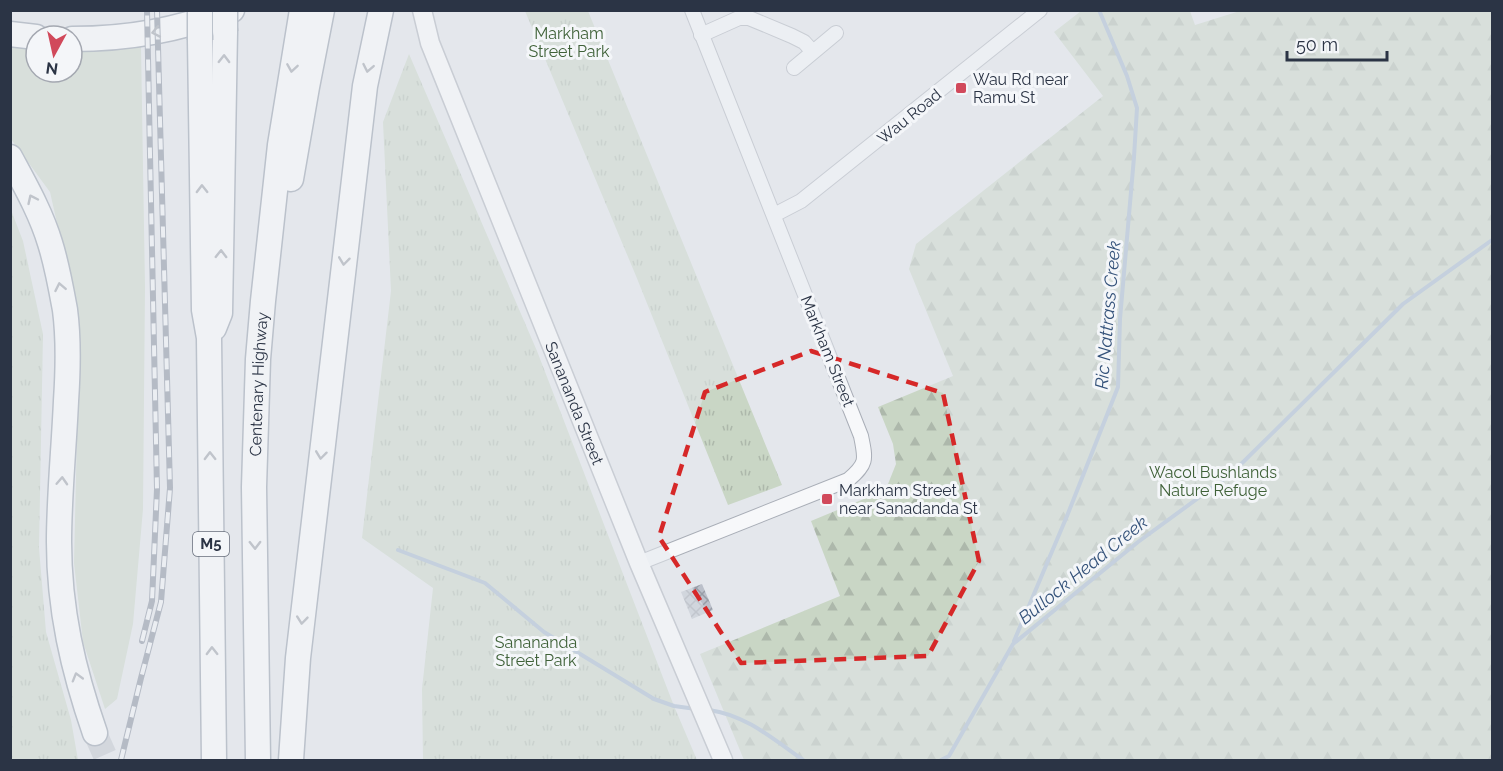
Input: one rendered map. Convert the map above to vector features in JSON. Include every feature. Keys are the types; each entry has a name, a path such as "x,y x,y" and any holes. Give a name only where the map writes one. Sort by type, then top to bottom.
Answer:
{"highway":[{"name":"M5","path":"200,10 204,310 209,338 214,760"},
{"name":"Centenary Highway","path":"258,760 254,487 258,358 280,145 302,10"},
{"path":"267,257 282,233 322,10"},
{"path":"291,760 298,658 363,98 381,10"},
{"path":"84,39 154,33 208,19 227,17 220,313 209,338"},
{"path":"10,157 50,242 65,312 68,374 59,540 60,581 65,624 75,669 95,733"}],"street":[{"name":"Sanananda Street","path":"422,10 430,43 639,562 723,760"},
{"name":"Markham Street","path":"639,562 848,480 860,470 866,455 861,436 692,10"},
{"name":"Wau Road","path":"774,215 801,201 1040,10"},
{"path":"701,35 744,17 756,20 804,42 813,52"},
{"path":"794,68 836,33"}],"highlighted area":[{"path":"811,351 943,393 979,561 928,656 741,663 659,537 705,392"}],"green space":[{"name":"Wacol Bushlands Nature Refuge","path":"1243,10 1492,11 1492,760 744,760 700,654 840,596 811,521 871,496 888,484 896,464 893,444 878,407 953,376 909,269 916,244 1103,96 1054,32 1081,11 1190,11 1195,25"},
{"name":"Markham Street Park","path":"525,11 588,11 782,485 728,505 636,276"},
{"path":"10,42 24,44 24,84 84,84 84,48 141,46 145,287 143,509 133,624 117,699 105,709 83,642 74,563 78,391 71,285 50,192 11,139"},
{"name":"Sanananda Street Park","path":"409,54 537,351 697,760 423,760 422,689 433,588 362,538 391,291 383,122"},
{"path":"11,210 23,241 43,334 39,548 46,632 71,720 78,760 11,760"}],"building":[{"path":"702,584 713,610 692,619 681,592"}],"waterway":[{"name":"Ric Nattrass Creek","path":"1014,641 1118,387 1120,319 1137,108 1127,76 1099,10"},
{"name":"Bullock Head Creek","path":"941,760 949,756 1013,644 1138,542 1231,474 1403,304 1492,240"},
{"path":"398,550 485,583 544,632 654,699 674,706 696,709"},
{"path":"709,710 747,722 803,760"}],"tunnel":[{"path":"95,733 107,760"}],"railway":[{"path":"142,641 152,601 157,489 147,10"},
{"path":"121,760 161,602 170,488 157,10"}],"place":[{"name":"Wau Rd near Ramu St","path":"961,88"},
{"name":"Markham Street near Sanadanda St","path":"827,499"}]}
